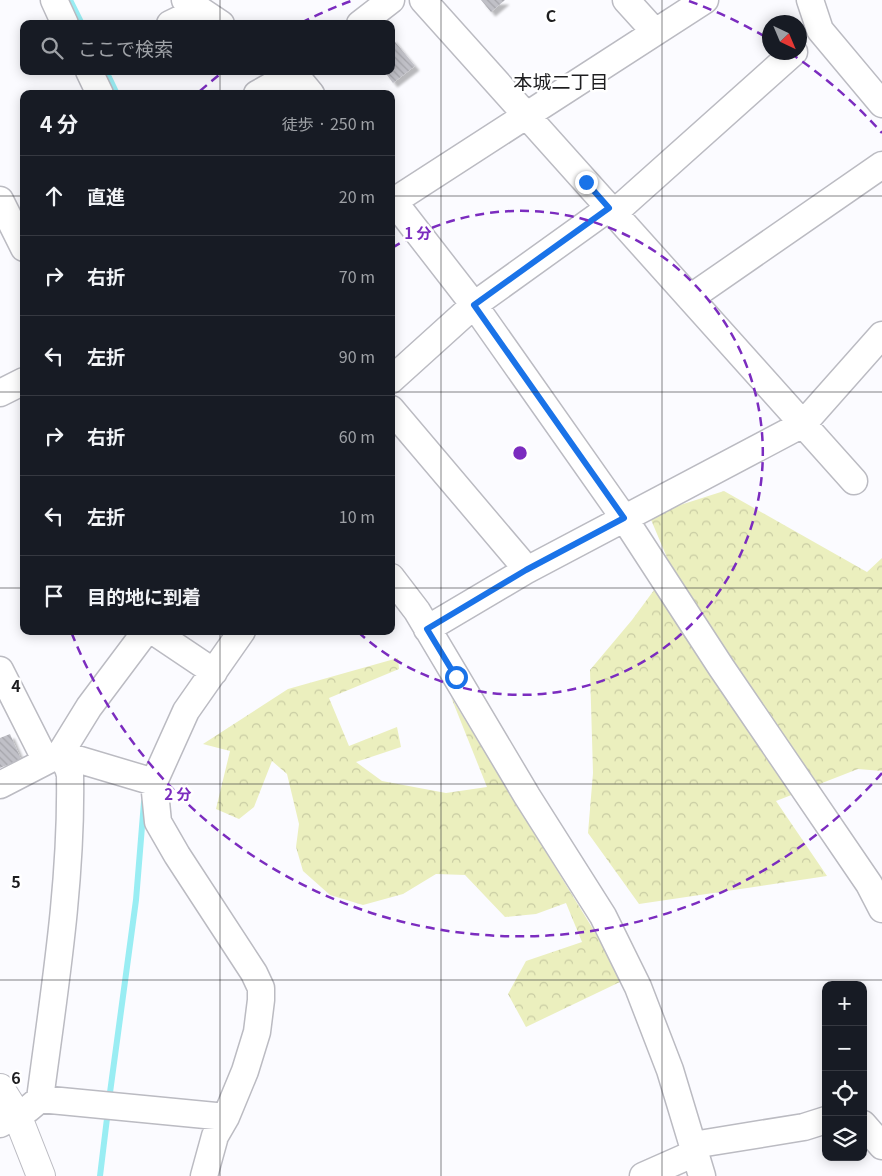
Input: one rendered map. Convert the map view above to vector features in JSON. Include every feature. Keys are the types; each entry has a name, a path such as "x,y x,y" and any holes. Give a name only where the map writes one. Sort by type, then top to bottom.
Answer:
{"main road":[{"path":"0,1088 9,1120 41,1176"}],"street":[{"path":"54,0 64,20"},
{"path":"365,20 391,0"},
{"path":"423,0 854,482"},
{"path":"626,0 655,32"},
{"path":"395,198 705,0"},
{"path":"810,0 820,30 882,104"},
{"path":"180,20 202,11"},
{"path":"807,42 820,30"},
{"path":"395,376 474,305 612,211 785,60"},
{"path":"91,75 98,90"},
{"path":"268,90 299,78"},
{"path":"690,298 882,165"},
{"path":"0,200 20,240"},
{"path":"395,204 474,305 624,518 869,884 882,909"},
{"path":"427,629 526,570 803,424 882,334"},
{"path":"0,393 20,383"},
{"path":"395,414 526,570"},
{"path":"395,582 417,611 527,796 603,916 638,986 670,1070 697,1158"},
{"path":"0,785 53,758 143,635"},
{"path":"159,635 214,672"},
{"path":"204,1176 215,1136 245,1072 257,1032 262,1000 261,988 254,973 177,856 158,822 154,782 186,711 239,635"},
{"path":"0,670 53,758 68,768 70,775 68,852 60,950 40,1100"},
{"path":"53,758 154,782"},
{"path":"9,1120 40,1100 226,1116"},
{"path":"643,1176 822,1121"},
{"path":"867,1129 882,1146"}],"green space":[{"path":"724,491 867,572 882,558 882,771 858,769 776,801 827,876 639,904 588,833 593,773 590,670 632,620 671,567 649,515"},
{"path":"398,658 399,669 329,698 349,746 397,727 401,747 356,762 382,781 446,793 487,787 451,697 593,929 622,981 526,1027 508,994 526,961 582,942 566,903 536,914 505,917 465,875 436,874 403,894 363,905 330,895 303,871 296,847 299,824 287,774 272,761 254,807 239,819 216,809 230,751 203,744 288,689"}],"building":[{"path":"481,0 505,0 491,12"},
{"path":"395,42 415,66 393,83 387,75 395,75"},
{"path":"10,734 21,759 0,768 0,738"}],"waterway":[{"path":"70,0 80,20"},
{"path":"108,75 115,90"},
{"path":"109,1100 136,900 144,802"},
{"path":"100,1176 108,1110"}],"district":[{"name":"本城二丁目","path":"561,82"}],"route":[{"path":"456,677 427,629 526,570 624,518 474,305 609,208 586,182"}]}
